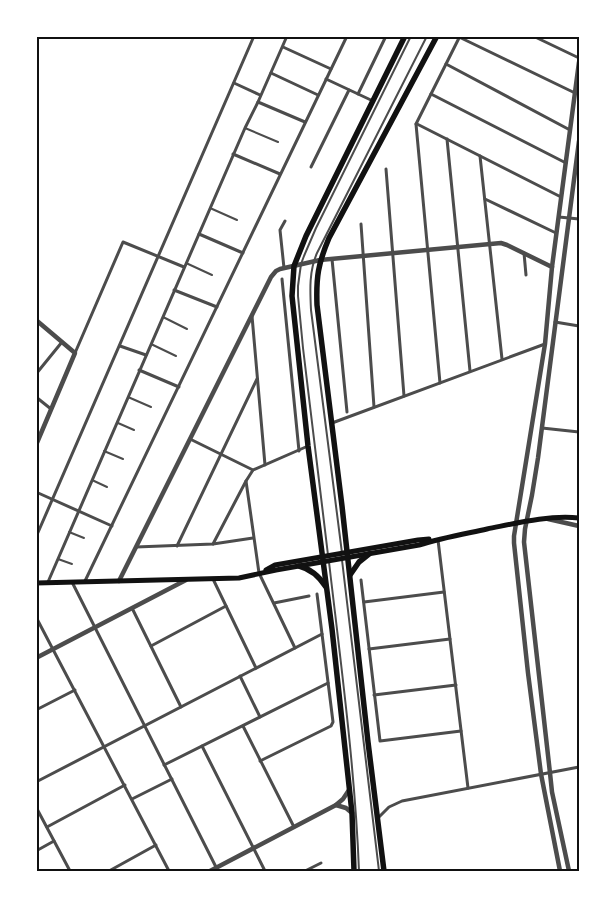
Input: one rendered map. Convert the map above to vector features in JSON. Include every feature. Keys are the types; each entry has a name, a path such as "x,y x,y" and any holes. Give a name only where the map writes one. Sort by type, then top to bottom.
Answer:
{"main road":[{"path":"354,871 352,813 327,589 326,559 308,446 292,296 294,266 306,236 405,36"},
{"path":"384,871 349,577 344,555 331,424 316,305 316,282 320,260 337,222 437,36"},
{"path":"344,555 369,554 419,545 437,539 544,518 579,518"},
{"path":"36,583 238,578 418,540 437,539"},
{"path":"349,577 354,567 369,554"},
{"path":"259,573 275,566 326,559"},
{"path":"299,566 318,575 327,589"}],"street":[{"path":"36,537 254,36"},
{"path":"48,582 184,267 287,36"},
{"path":"85,582 346,36"},
{"path":"358,94 386,36"},
{"path":"440,383 416,124 459,36 575,93"},
{"path":"533,36 579,60 552,267 545,344 514,543 541,774 560,871"},
{"path":"283,47 331,68"},
{"path":"446,64 570,130"},
{"path":"271,73 318,95"},
{"path":"326,79 373,101"},
{"path":"234,83 260,95"},
{"path":"311,166 349,90"},
{"path":"431,94 566,163"},
{"path":"258,102 306,122"},
{"path":"572,111 579,112"},
{"path":"416,124 561,197"},
{"path":"447,139 470,371"},
{"path":"569,871 552,792 524,542 542,428 579,141"},
{"path":"234,154 280,174"},
{"path":"480,156 502,359"},
{"path":"386,169 404,396"},
{"path":"484,199 557,233"},
{"path":"559,217 579,219"},
{"path":"284,268 280,230 285,220"},
{"path":"360,224 374,407"},
{"path":"199,234 243,252"},
{"path":"36,445 123,242 184,267"},
{"path":"119,581 270,278 278,270 320,260 490,244 504,244 552,267"},
{"path":"524,254 526,275"},
{"path":"332,259 347,412"},
{"path":"282,279 299,451"},
{"path":"174,290 217,307"},
{"path":"252,316 265,465"},
{"path":"36,320 75,353"},
{"path":"556,322 579,326"},
{"path":"36,374 62,341"},
{"path":"331,424 545,344"},
{"path":"120,346 146,355"},
{"path":"140,370 178,387"},
{"path":"177,546 257,379"},
{"path":"36,397 51,409"},
{"path":"542,428 579,432"},
{"path":"190,439 254,470"},
{"path":"213,544 246,481 254,470 308,446"},
{"path":"246,481 259,573 296,648"},
{"path":"36,492 112,526"},
{"path":"544,518 579,526"},
{"path":"136,547 213,544 253,538"},
{"path":"437,539 468,788"},
{"path":"36,658 187,579"},
{"path":"212,579 256,668"},
{"path":"361,580 380,741 461,731"},
{"path":"71,582 218,869"},
{"path":"364,602 444,592"},
{"path":"260,761 331,726 333,723 317,594"},
{"path":"274,603 309,596"},
{"path":"151,646 226,606"},
{"path":"132,608 182,707"},
{"path":"36,617 170,871"},
{"path":"36,782 322,634"},
{"path":"369,649 450,638"},
{"path":"240,676 260,717"},
{"path":"164,765 328,683"},
{"path":"374,695 456,685"},
{"path":"36,710 75,690"},
{"path":"242,726 294,827"},
{"path":"202,746 265,871"},
{"path":"377,820 385,810 396,803 579,767"},
{"path":"132,799 172,779"},
{"path":"46,827 125,785"},
{"path":"210,871 218,869 336,805 349,790"},
{"path":"336,805 346,808 352,813"},
{"path":"36,807 70,871"},
{"path":"36,851 54,841"},
{"path":"108,871 156,845"},
{"path":"305,871 321,863"}],"lane":[{"path":"359,871 358,833 348,732 326,559 298,286 301,264 316,228 411,36"},
{"path":"379,871 344,555 311,310 310,278 313,262 427,36"},
{"path":"245,128 278,142"},
{"path":"210,208 237,220"},
{"path":"186,263 212,275"},
{"path":"163,317 187,329"},
{"path":"151,344 176,356"},
{"path":"128,397 151,407"},
{"path":"117,423 134,430"},
{"path":"104,451 123,459"},
{"path":"92,480 107,487"},
{"path":"69,532 84,538"},
{"path":"58,558 72,564"}]}
